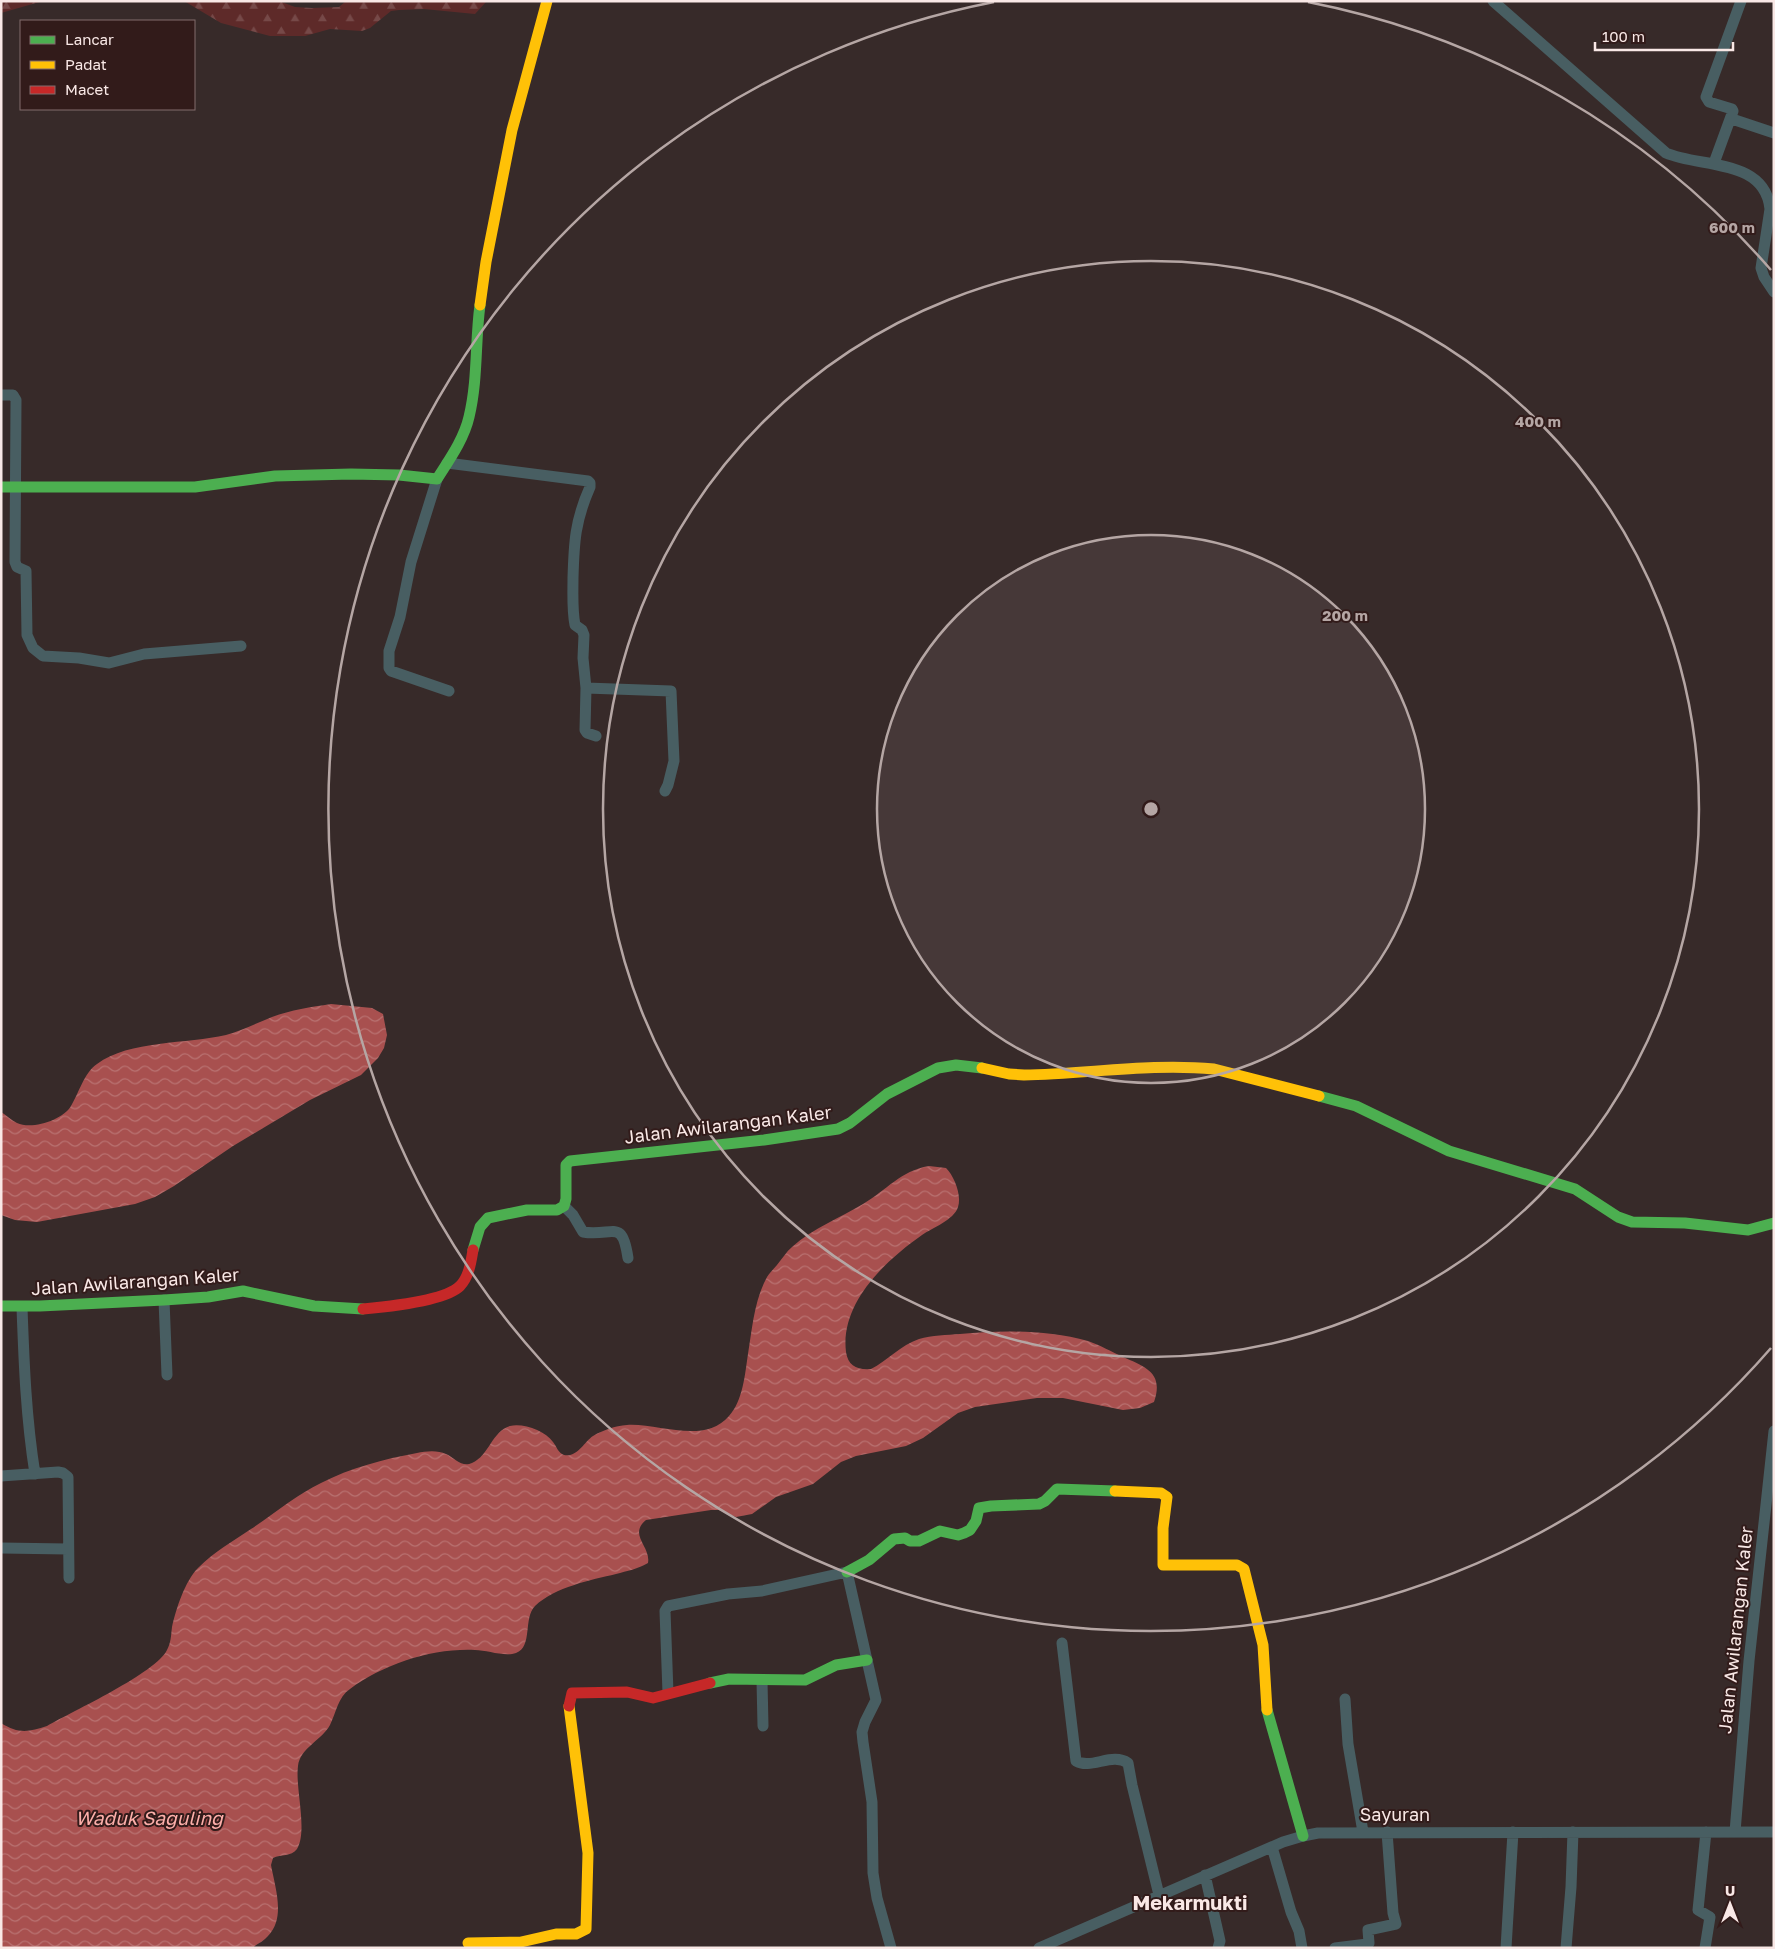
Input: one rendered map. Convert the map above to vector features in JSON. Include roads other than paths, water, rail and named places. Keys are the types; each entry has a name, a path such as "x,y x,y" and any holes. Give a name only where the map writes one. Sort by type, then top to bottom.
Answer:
{"street":[{"path":"449,690 391,671 389,668 390,652 400,617 411,562 438,479 469,418 474,386 479,314 486,262 512,130 547,1"},
{"path":"1493,1 1666,152 1675,156 1714,163 1750,176 1759,183 1766,193 1770,209 1761,268 1764,277 1774,292"},
{"path":"1714,163 1732,119 1732,109 1709,102 1706,97 1741,1"},
{"path":"1732,119 1774,133"},
{"path":"1,395 13,395 16,400 15,564 18,568 26,571 27,635 34,648 43,656 79,658 109,663 144,654 241,646"},
{"path":"447,463 588,481 590,483 578,516 574,543 573,600 575,625 582,630 584,635 585,730 587,733 596,736"},
{"path":"1,487 196,486 275,476 351,474 438,479"},
{"path":"586,688 671,691 674,766 665,790"},
{"name":"Jalan Awilarangan Kaler","path":"1,1306 22,1307 164,1300 208,1297 243,1291 314,1306 354,1310 387,1307 424,1300 449,1293 460,1286 469,1271 477,1233 488,1218 527,1210 558,1210 564,1206 566,1199 566,1165 570,1161 764,1140 838,1129 848,1125 894,1090 937,1069 951,1065 975,1066 992,1071 1027,1075 1191,1066 1214,1069 1356,1106 1449,1151 1575,1189 1618,1217 1632,1222 1685,1223 1748,1230 1774,1223"},
{"path":"564,1206 573,1215 583,1232 616,1231 621,1233 626,1242 628,1258"},
{"path":"164,1300 167,1375"},
{"path":"22,1307 26,1414 35,1474"},
{"name":"Jalan Awilarangan Kaler","path":"1735,1832 1749,1661 1774,1431"},
{"path":"1,1476 58,1472 64,1473 68,1477 69,1578"},
{"path":"668,1693 665,1611 668,1606 728,1594 762,1591 847,1572 870,1560 894,1539 905,1538 910,1541 919,1541 940,1531 958,1535 970,1530 976,1521 979,1508 985,1506 1014,1507 1021,1504 1039,1504 1057,1489 1161,1493 1167,1497 1163,1528 1163,1565 1237,1564 1244,1569 1263,1645 1266,1705 1303,1836"},
{"path":"1,1548 68,1549"},
{"path":"847,1572 876,1700 862,1732 872,1802 873,1873 877,1898 891,1948"},
{"path":"1062,1643 1076,1761 1085,1763 1108,1759 1128,1763 1159,1895"},
{"path":"468,1943 521,1942 556,1934 585,1931 588,1924 586,1910 588,1853 568,1715 570,1695 576,1692 627,1692 647,1698 729,1680 805,1680 836,1665 868,1660"},
{"path":"762,1681 763,1726"},
{"path":"1345,1699 1348,1744 1363,1832"},
{"path":"1335,1948 1367,1944 1369,1943 1368,1930 1396,1924 1393,1913 1386,1832"},
{"path":"1506,1948 1513,1832"},
{"path":"1566,1948 1572,1888 1572,1832"},
{"path":"1705,1948 1710,1917 1698,1910 1706,1832"},
{"name":"Sayuran","path":"1039,1948 1272,1847 1318,1833 1774,1832"},
{"path":"1272,1847 1291,1912 1299,1931 1302,1948"},
{"path":"1205,1875 1220,1941 1218,1948"}],"water":[{"path":"331,1004 372,1008 383,1014 387,1035 384,1048 378,1058 361,1075 310,1100 233,1146 155,1197 135,1204 37,1222 15,1220 1,1215 1,1112 23,1125 47,1122 67,1111 92,1068 110,1056 142,1047 226,1035 272,1017 301,1009"},
{"name":"Waduk Saguling","path":"929,1166 946,1168 949,1171 958,1191 958,1207 956,1212 947,1220 922,1235 894,1257 868,1285 850,1317 846,1334 846,1352 851,1364 861,1369 871,1369 912,1342 934,1336 1009,1332 1057,1335 1088,1341 1146,1368 1151,1372 1157,1384 1154,1402 1140,1408 1123,1410 1063,1398 1037,1398 975,1407 958,1413 923,1438 906,1446 856,1456 841,1462 813,1484 776,1497 752,1514 736,1517 719,1510 711,1510 646,1520 641,1525 639,1531 648,1557 648,1563 632,1570 574,1585 543,1599 531,1611 524,1645 516,1653 506,1654 480,1650 459,1650 426,1655 393,1665 363,1680 346,1692 330,1725 307,1749 300,1760 298,1775 301,1821 300,1841 295,1852 273,1858 271,1865 277,1892 277,1920 268,1936 252,1948 1,1948 1,1723 7,1727 24,1731 47,1726 113,1691 147,1669 160,1659 167,1650 182,1596 189,1580 204,1562 294,1499 312,1488 355,1468 428,1451 443,1453 465,1464 472,1463 483,1455 499,1433 510,1426 516,1425 540,1431 553,1442 560,1453 569,1455 577,1452 593,1436 618,1426 640,1425 694,1431 719,1425 734,1410 740,1395 756,1307 769,1274 800,1240 872,1199 910,1172"}],"district":[{"name":"Mekarmukti","path":"1190,1903"}]}
